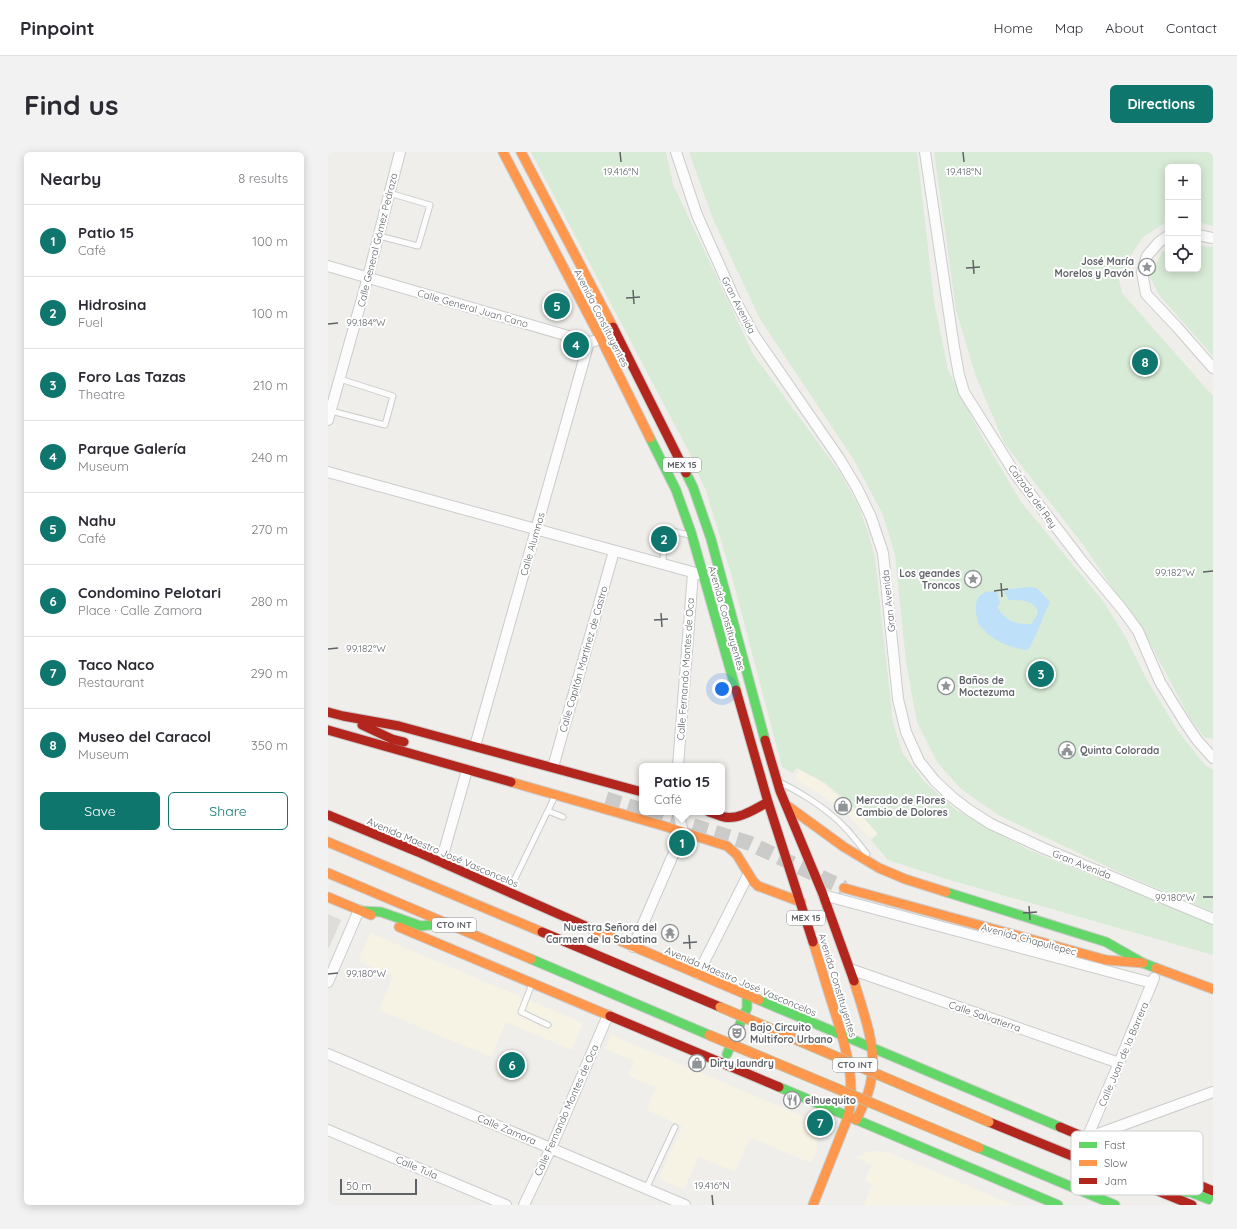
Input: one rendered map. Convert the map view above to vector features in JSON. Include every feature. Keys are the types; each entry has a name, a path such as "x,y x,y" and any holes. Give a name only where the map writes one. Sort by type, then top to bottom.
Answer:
{"main road":[{"name":"Avenida Constituyentes","path":"503,152 602,341 676,490 692,535 768,802 801,902 846,1050 850,1080 852,1119"},
{"name":"Avenida Constituyentes","path":"521,152 619,339 693,487 711,539 776,781 783,801 794,823 824,895 867,1023 872,1048 873,1063 871,1084 868,1097 852,1119"},
{"path":"328,712 399,726 639,791"},
{"path":"343,716 392,739 415,745"},
{"path":"328,730 632,817 727,846 738,855 748,875 758,886 801,902"},
{"path":"783,801 803,818 844,847 879,868 905,879 1106,942 1143,963"},
{"path":"719,815 726,817 735,816 756,809 768,802"},
{"name":"Avenida Maestro José Vasconcelos","path":"328,814 633,947 1071,1131"},
{"path":"632,817 639,814"},
{"path":"349,840 368,859"},
{"name":"CTO INT","path":"328,842 1071,1156"},
{"name":"CTO INT","path":"328,873 1071,1187"},
{"name":"Avenida Chapultepec","path":"844,888 1106,960 1143,963 1213,989"},
{"name":"CTO INT","path":"328,897 1058,1205"},
{"path":"360,910 381,912 421,926 448,923"},
{"path":"717,1062 726,1056 747,1008 747,994"},
{"path":"813,1205 852,1119"},
{"name":"Avenida Maestro José Vasconcelos","path":"1203,1187 1213,1191"},
{"name":"CTO INT","path":"1091,1195 1115,1205"},
{"name":"CTO INT","path":"1167,1195 1192,1205"},
{"path":"1198,1195 1213,1201"}],"street":[{"name":"Calle General Gómez Pedraza","path":"329,416 368,277 400,152"},
{"name":"Gran Avenida","path":"676,152 697,215 735,300 754,335 858,488 871,517 883,553 898,699 906,732 919,761 935,781 952,797 991,824 1043,848 1213,919"},
{"name":"Calzada del Rey","path":"925,152 954,347 964,392 1016,475 1138,631 1160,682 1197,740 1213,758"},
{"path":"1201,235 1213,238"},
{"path":"1165,238 1159,242 1147,256 1142,272 1146,294 1213,368"},
{"name":"Calle General Juan Cano","path":"328,266 589,342 619,339"},
{"name":"Calle Alumnos","path":"475,746 589,342"},
{"path":"328,472 703,575"},
{"name":"Calle Capitán Martínez de Castro","path":"553,767 614,551"},
{"name":"Calle Fernando Montes de Oca","path":"678,763 692,573"},
{"path":"440,862 467,770"},
{"path":"633,947 683,832 679,815"},
{"path":"698,974 748,875"},
{"name":"Avenida Chapultepec","path":"824,895 1152,983"},
{"path":"328,982 360,910"},
{"name":"Calle Salvatierra","path":"850,969 1119,1063"},
{"name":"Calle Juan de la Barrera","path":"1090,1131 1157,969"},
{"name":"Calle Fernando Montes de Oca","path":"524,1205 608,1015"},
{"name":"Calle Zamora","path":"328,1054 685,1205"},
{"path":"1106,1131 1213,1092"},
{"name":"Calle Tula","path":"328,1130 506,1205"}],"lane":[{"path":"379,236 418,246 430,205 389,193"},
{"path":"329,416 385,424 393,396 340,379"},
{"path":"667,534 668,530 692,535"},
{"path":"662,564 665,545"},
{"path":"776,781 828,812 848,830 879,868"},
{"path":"508,892 556,795"},
{"path":"548,812 564,817"},
{"path":"532,983 521,1012 548,1025"},
{"path":"646,1189 675,1127"}],"shaded area":[{"name":"Mercado de Flores Cambio de Dolores","path":"799,770 821,782 846,802 877,833 870,838 850,817 834,804 795,779"},
{"path":"328,914 341,920 329,948 328,947"},
{"path":"370,933 583,1023 572,1050 506,1022 491,1057 379,1010 393,976 358,961"},
{"path":"611,1035 800,1115 811,1125 817,1137 817,1148 812,1163 750,1137 735,1172 698,1156 684,1190 659,1179 682,1126 647,1110 656,1087 628,1076 634,1061 605,1049"},
{"path":"877,1151 891,1153 1013,1205 864,1205 872,1184 865,1180 871,1165 856,1158 867,1152"}],"green space":[{"path":"531,152 666,152 673,184 753,354 841,474 858,505 868,532 875,558 893,723 903,754 924,781 956,810 1029,850 1213,924 1213,955 950,880 888,860 871,840 878,834 855,808 825,783 797,768 793,773 782,767 731,573 706,491 688,450"},
{"path":"689,152 917,152 934,301 948,370 979,431 1021,502 1103,601 1125,636 1147,680 1178,731 1205,765 1213,770 1213,912 1121,873 998,815 961,789 937,762 917,722 906,662 895,555 883,515 854,460 760,319 713,219"},
{"path":"934,152 1213,152 1213,226 1201,223 1201,164 1165,164 1165,223 1143,237 1118,275 1122,293 1213,396 1213,739 1204,737 1189,717 1150,643 1084,546 1004,443 975,374 956,310"},
{"path":"1201,246 1213,247 1213,356 1159,295 1150,277 1162,252 1165,251 1165,272 1201,272"}],"water":[{"path":"1031,587 1037,588 1050,602 1028,650 1016,648 999,642 979,625 977,621 976,603 983,593 991,591 997,592 1000,603 997,607 1007,618 1020,624 1031,624 1038,611 1036,607 1030,602 1009,600 1004,592 1009,589"}],"tunnel":[{"path":"606,799 639,809"},
{"path":"659,815 749,843 844,888"}],"traffic: fast":[{"path":"650,438 676,490 691,532 736,690"},
{"path":"686,473 693,487 711,539 765,740"},
{"path":"946,892 1106,942 1143,963 1156,968"},
{"path":"362,911 381,912 421,926 446,923"},
{"path":"531,959 709,1035"},
{"path":"727,1054 747,1008 747,994"},
{"path":"759,1000 1060,1127"},
{"path":"779,1087 1058,1205"},
{"path":"979,1148 1071,1187"},
{"path":"1091,1195 1115,1205"},
{"path":"1198,1195 1213,1201"}],"traffic: slow":[{"path":"503,152 602,341 650,438"},
{"path":"521,152 613,327"},
{"path":"511,782 664,826 727,846 737,855 753,881 758,886 801,902"},
{"path":"789,807 844,847 879,868 905,879 946,892"},
{"path":"328,842 542,932"},
{"path":"328,873 531,959"},
{"path":"844,888 1106,960 1143,963"},
{"path":"328,897 371,915"},
{"path":"399,927 610,1016"},
{"path":"590,928 759,1000"},
{"path":"813,942 845,1047 851,1089 848,1117 813,1205"},
{"path":"1156,968 1213,989"},
{"path":"854,981 866,1020 872,1046 873,1059 869,1090 856,1120"},
{"path":"720,1007 989,1122"},
{"path":"709,1035 979,1148"}],"traffic: jam":[{"path":"613,327 686,473"},
{"path":"736,690 768,802 813,942"},
{"path":"328,712 399,726 639,791"},
{"path":"362,725 392,739 404,742"},
{"path":"328,730 511,782"},
{"path":"765,740 780,791 822,892 854,981"},
{"path":"718,815 730,818 735,817 747,813 768,802"},
{"path":"328,815 418,852 590,928"},
{"path":"542,932 720,1007"},
{"path":"610,1016 779,1087"},
{"path":"989,1122 1071,1156"},
{"path":"1060,1127 1071,1132"},
{"path":"1203,1187 1213,1191"},
{"path":"1168,1195 1192,1205"}],"place":[{"name":"José María Morelos y Pavón","path":"1147,267"},
{"name":"Nahu","path":"557,306"},
{"name":"Parque Galería","path":"576,345"},
{"name":"Museo del Caracol","path":"1145,362"},
{"name":"Hidrosina","path":"664,539"},
{"name":"Los geandes Troncos","path":"973,579"},
{"name":"Foro Las Tazas","path":"1041,674"},
{"name":"Baños de Moctezuma","path":"946,686"},
{"name":"Quinta Colorada","path":"1067,750"},
{"name":"Mercado de Flores Cambio de Dolores","path":"843,806"},
{"name":"Patio 15","path":"682,843"},
{"name":"Nuestra Señora del Carmen de la Sabatina","path":"670,933"},
{"name":"Bajo Circuito Multiforo Urbano","path":"737,1033"},
{"name":"Dirty laundry","path":"697,1063"},
{"name":"Condomino Pelotari","path":"512,1065"},
{"name":"elhuequito","path":"792,1100"},
{"name":"Taco Naco","path":"820,1123"}]}
